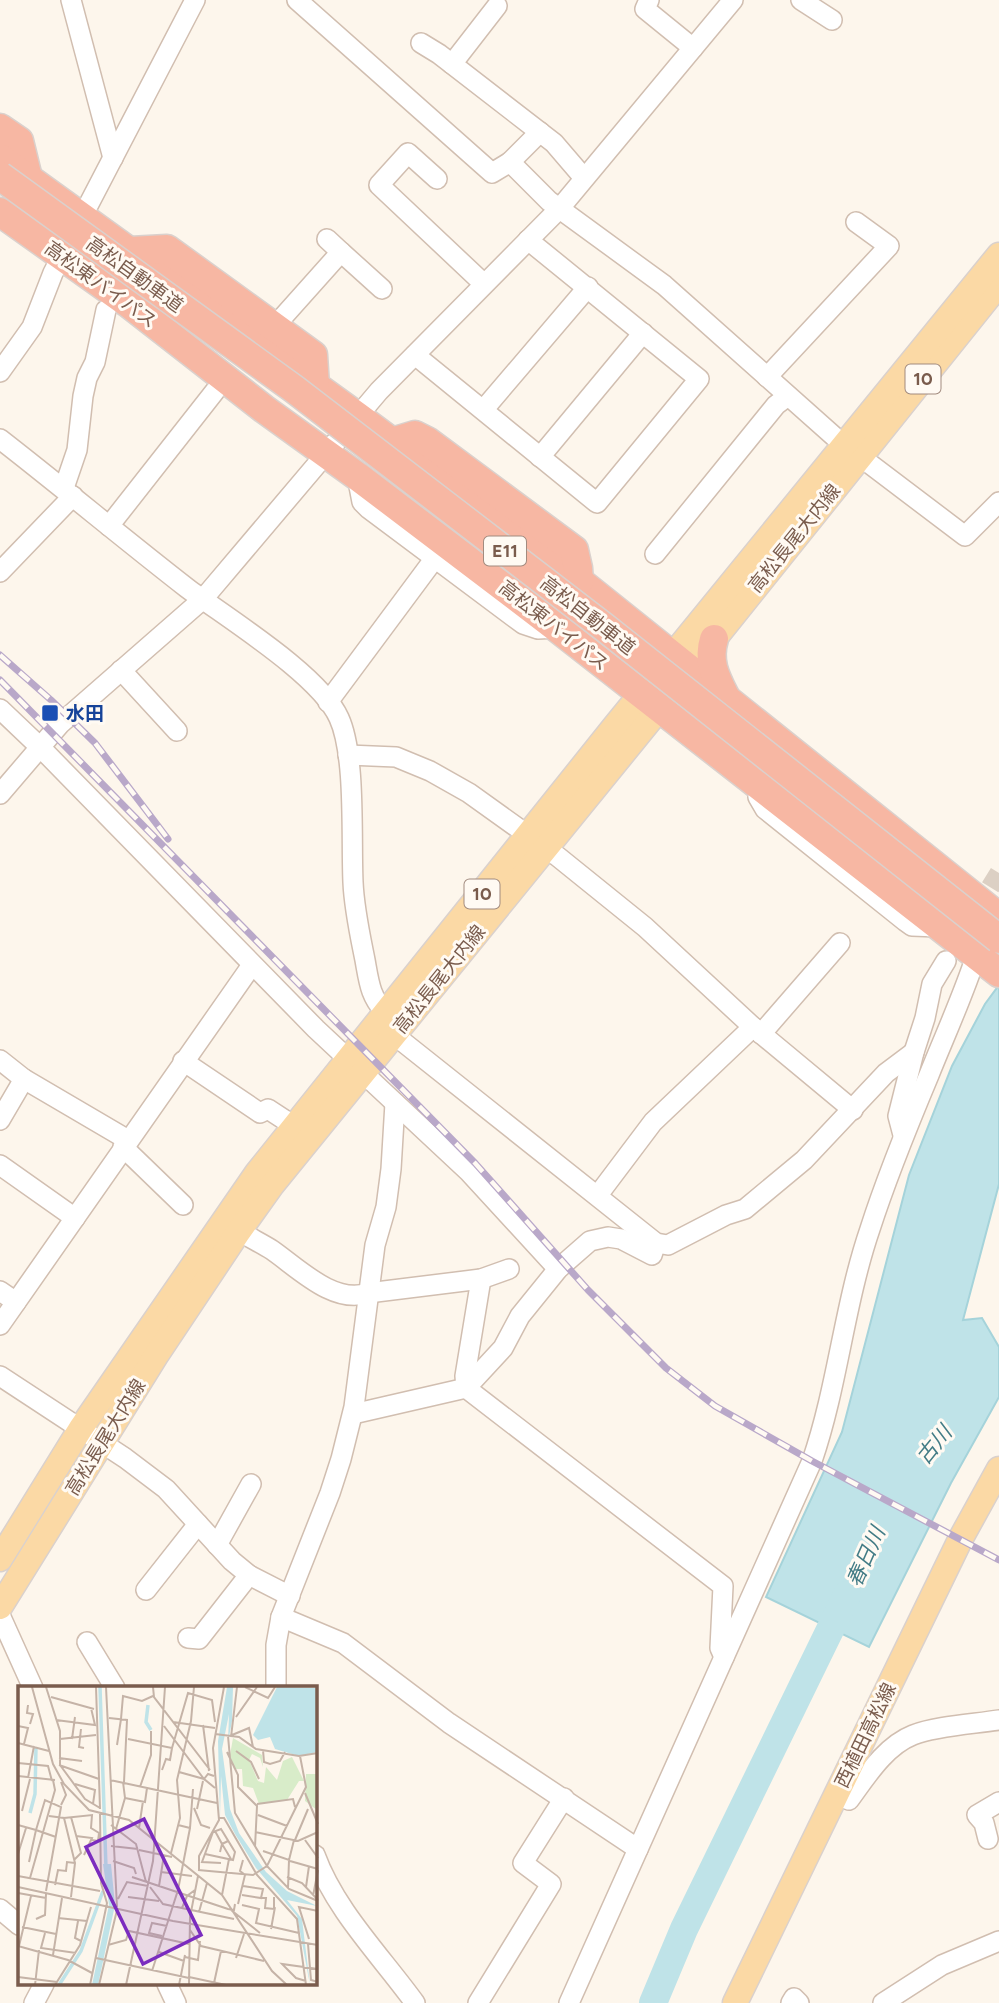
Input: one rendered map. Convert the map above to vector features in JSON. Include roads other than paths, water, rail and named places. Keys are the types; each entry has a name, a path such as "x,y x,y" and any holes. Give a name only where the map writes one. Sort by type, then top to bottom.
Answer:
{"highway":[{"path":"0,128 19,141 28,178"},
{"path":"0,158 357,416 579,581 726,700 994,941"},
{"name":"高松自動車道","path":"0,176 305,398 604,626 994,941"},
{"name":"高松自動車道","path":"0,196 262,388 994,941"},
{"name":"高松東バイパス","path":"7,223 62,256 117,307 357,475 651,701 938,927 994,941"},
{"path":"130,251 167,249 313,355 315,386"},
{"path":"117,307 128,318 139,336 258,422 290,428"},
{"path":"714,639 710,650 711,661 714,675 726,700"}],"main road":[{"name":"高松長尾大内線","path":"681,664 714,639 999,255"},
{"name":"高松長尾大内線","path":"0,1607 157,1354 239,1230 354,1067 853,450 999,284"},
{"name":"高松長尾大内線","path":"0,1559 81,1428 219,1226 294,1126 354,1067"},
{"name":"西植田高松線","path":"735,2003 961,1538 999,1469"}],"street":[{"path":"71,0 113,158"},
{"path":"0,372 32,327 62,256 195,0"},
{"path":"297,0 492,173 510,162 540,132"},
{"path":"649,0 645,9 693,48"},
{"path":"0,793 60,724 203,599 357,416 560,208 733,0"},
{"path":"801,0 832,20"},
{"path":"452,64 497,6"},
{"path":"421,43 554,143 584,178"},
{"path":"437,179 408,153 379,185 484,284"},
{"path":"510,162 548,201 664,285 788,396 965,536 997,507"},
{"path":"767,377 889,246 856,222"},
{"path":"415,355 597,503 699,379 528,240"},
{"path":"274,327 334,245 382,289"},
{"path":"484,409 588,287"},
{"path":"0,572 68,492 87,378 117,307"},
{"path":"540,457 643,333"},
{"path":"109,526 215,391"},
{"path":"655,554 776,405 788,396"},
{"path":"0,439 319,689 339,718 348,755 353,886 358,927 375,1003 389,1024 656,1243 668,1245 726,1215 745,1209 781,1181 853,1110 886,1073 914,1052"},
{"path":"357,475 362,502 369,509 523,624 538,629 557,628"},
{"path":"328,702 435,558"},
{"path":"121,670 177,731"},
{"path":"0,709 354,1067 468,1172 558,1269"},
{"path":"348,755 396,757 430,771 469,793 645,927 757,1030 853,1110"},
{"path":"569,2003 812,1461 827,1418 853,1286 869,1230 951,1022 994,941"},
{"path":"598,1195 653,1122 757,1030 840,943"},
{"path":"904,1136 898,1116 932,984 946,961"},
{"path":"0,1325 8,1297 75,1218 253,965"},
{"path":"0,1060 24,1079 126,1143 183,1205"},
{"path":"183,1061 260,1113 268,1109 294,1126"},
{"path":"0,1120 24,1079"},
{"path":"276,1686 276,1645 281,1617 330,1493 353,1414 375,1245 386,1207 395,1103"},
{"path":"0,1165 75,1218"},
{"path":"239,1230 315,1282 358,1297 368,1293 481,1279 509,1269"},
{"path":"353,1414 466,1388 503,1348 520,1315 558,1269 590,1241 598,1237 621,1239 652,1255 656,1243"},
{"path":"481,1279 465,1376 466,1388 723,1586 720,1648 724,1658"},
{"path":"0,1376 81,1428 166,1489 217,1545 249,1575 289,1596"},
{"path":"217,1545 251,1484"},
{"path":"146,1590 198,1524"},
{"path":"188,1638 199,1639 249,1575"},
{"path":"0,1615 32,1686"},
{"path":"281,1617 343,1643 449,1723 638,1849"},
{"path":"87,1642 108,1680"},
{"path":"836,1794 849,1800 873,1767 913,1735 999,1720"},
{"path":"478,2003 551,1884 523,1863 565,1798"},
{"path":"988,1839 984,1823 977,1815 999,1802"},
{"path":"317,1861 345,1910 415,2003"},
{"path":"0,1909 18,1924"},
{"path":"883,2003 942,1965 999,1941"},
{"path":"34,2003 43,1986"},
{"path":"168,1986 176,2003"},
{"path":"791,2003 794,1998 799,2003"}],"water":[{"name":"古川","path":"999,985 999,1184 963,1320 982,1318 999,1347 999,1397 951,1483 869,1647 766,1597 842,1432 909,1175 952,1066 985,1004"}],"waterway":[{"name":"春日川","path":"653,2003 684,1929 847,1595"}],"tunnel":[{"path":"975,912 999,873"}],"railway":[{"path":"0,655 95,743 168,839"},
{"path":"0,680 475,1163 588,1290 666,1368 715,1406 812,1461 999,1560"}],"place":[{"name":"水田","path":"50,713"}]}
